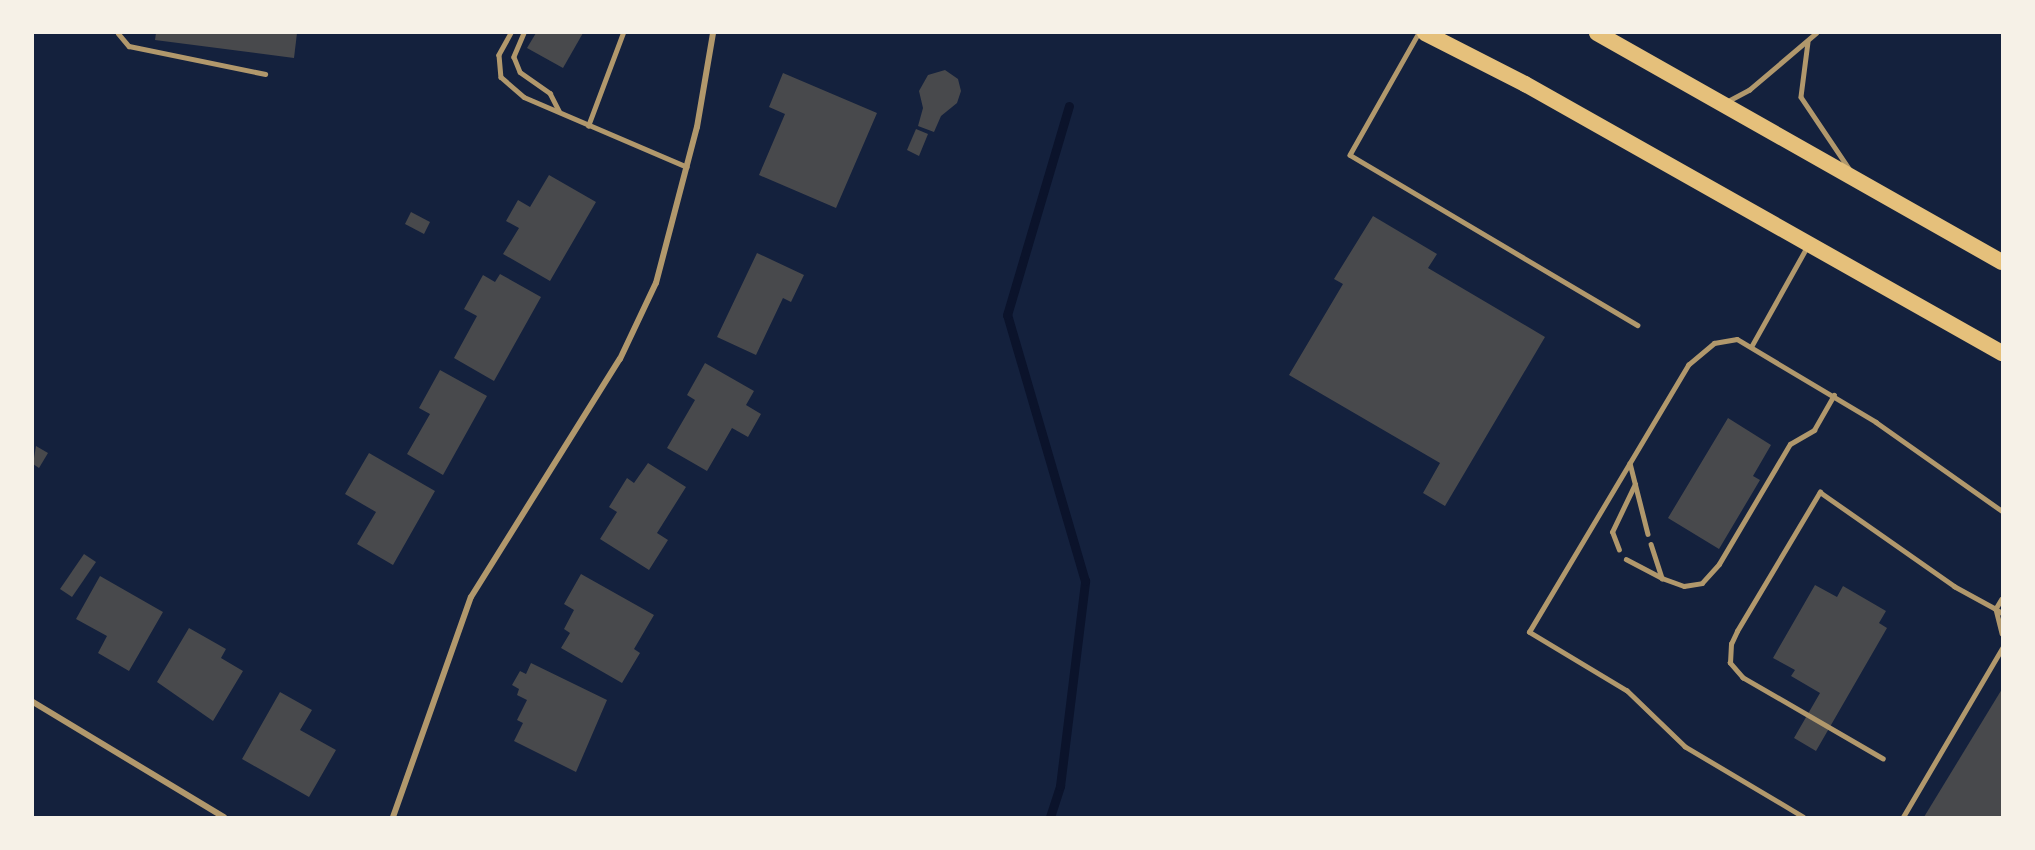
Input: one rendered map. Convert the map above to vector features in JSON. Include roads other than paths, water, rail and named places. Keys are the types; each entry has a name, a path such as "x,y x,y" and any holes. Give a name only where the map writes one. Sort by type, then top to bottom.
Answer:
{"highway":[{"path":"1425,33 1525,84 2002,353"},
{"path":"1597,33 2002,262"}],"street":[{"path":"393,817 471,597 620,359 656,283 687,167 713,33"},
{"path":"33,702 224,817"}],"lane":[{"path":"118,33 129,46 265,74"},
{"path":"511,33 499,55 501,78 524,97 687,167"},
{"path":"524,33 514,57 520,72 550,93 559,112"},
{"path":"588,126 623,33"},
{"path":"1419,33 1350,155 1637,325"},
{"path":"1719,103 1749,90 1816,33"},
{"path":"1808,42 1801,98 1861,183"},
{"path":"1751,347 1809,244"},
{"path":"1803,817 1684,747 1627,691 1529,632 1688,365 1702,350 1726,338 1751,347 1834,395 2002,511"},
{"path":"1626,559 1662,578 1693,586 1710,576 1790,444 1814,430 1834,395"},
{"path":"1630,463 1648,534"},
{"path":"1619,550 1612,532 1635,484"},
{"path":"1883,759 1743,678 1730,663 1731,644 1737,631 1820,492 1954,586 2002,613"},
{"path":"1652,544 1662,578"},
{"path":"2002,599 1996,609 2002,633"},
{"path":"1903,817 2002,648"}],"waterway":[{"path":"1050,817 1060,786 1085,581 1007,315 1069,106"}]}
